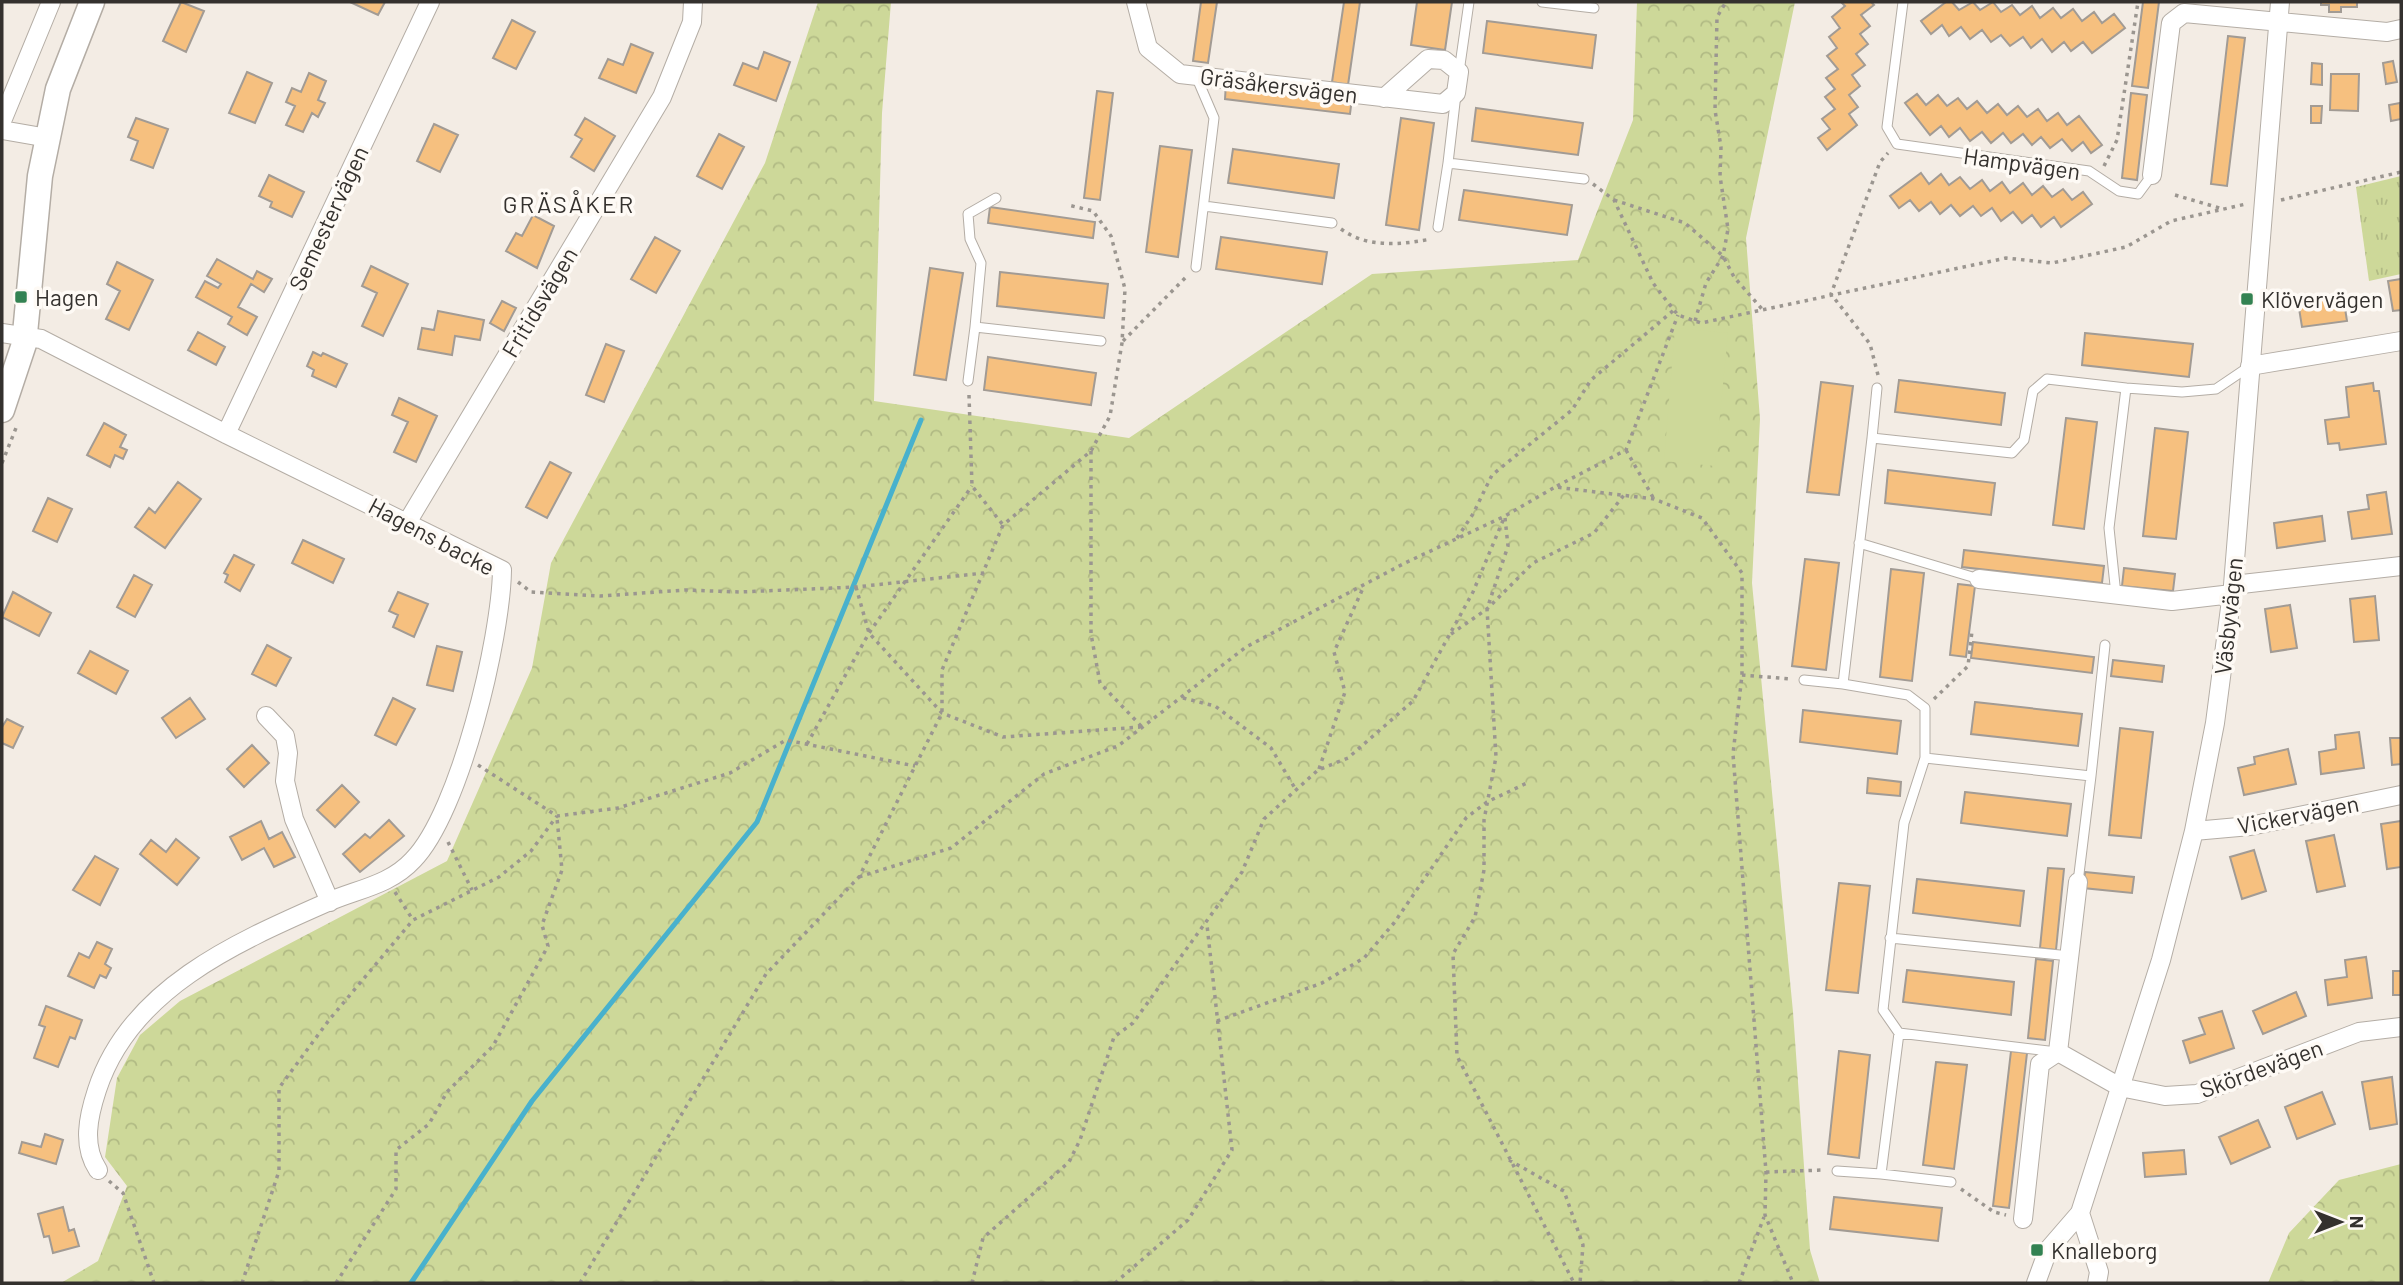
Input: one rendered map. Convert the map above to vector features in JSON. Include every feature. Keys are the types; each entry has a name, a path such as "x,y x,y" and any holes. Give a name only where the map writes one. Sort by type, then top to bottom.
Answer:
{"street":[{"path":"2,121 51,2"},
{"path":"2,410 40,176 58,89 92,2"},
{"name":"Semestervägen","path":"226,434 430,2"},
{"name":"Fritidsvägen","path":"408,521 662,97 692,22 693,2"},
{"name":"Gräsåkersvägen","path":"1136,2 1148,48 1180,74 1443,104 1456,93"},
{"name":"Väsbyvägen","path":"2036,1283 2048,1250 2080,1213 2161,960 2194,831 2215,723 2232,589 2266,199 2280,2"},
{"name":"Hampvägen","path":"2152,175 2171,23 2180,8 2278,24 2388,32 2401,29"},
{"name":"Gräsåkersvägen","path":"1384,97 1428,59 1444,60 1458,72"},
{"path":"1456,93 1458,72"},
{"path":"2,130 48,138"},
{"name":"Hagens backe","path":"13,335 41,339 502,570 502,599 491,661 464,756 438,823 415,859 388,881 330,902 205,962 130,1025 106,1061 91,1109 88,1155 98,1170"},
{"path":"2250,366 2401,341"},
{"path":"1979,579 2172,601 2232,589 2401,566"},
{"path":"266,716 285,736 288,753 285,780 294,819 330,902"},
{"name":"Vickervägen","path":"2194,831 2250,825 2401,795"},
{"path":"2022,1219 2040,1064 2058,1052 2078,882"},
{"name":"Skördevägen","path":"2058,1052 2120,1087 2165,1096 2197,1094 2359,1031 2401,1027"},
{"path":"2080,1213 2099,1272 2097,1283"}],"lane":[{"path":"1458,72 1469,2"},
{"path":"1542,2 1594,8"},
{"path":"1896,144 1887,127 1903,2"},
{"path":"1196,76 1214,118 1196,267"},
{"path":"1438,227 1456,93"},
{"name":"Hampvägen","path":"1896,144 2089,171 2119,191 2138,194 2152,175"},
{"path":"1447,163 1584,179"},
{"path":"968,381 981,263 970,239 968,214 996,198"},
{"path":"1204,206 1332,223"},
{"path":"975,327 1101,341"},
{"path":"1872,438 2012,453 2024,440 2033,391 2047,379 2182,392 2216,389 2250,366"},
{"path":"1843,684 1877,388"},
{"path":"2116,595 2109,528 2126,388"},
{"path":"1859,544 1979,579"},
{"path":"2078,882 2105,645"},
{"path":"1804,680 1908,695 1925,708 1925,758 1904,823 1883,1010 1899,1033 1881,1174"},
{"path":"1925,758 2091,776"},
{"path":"1890,938 2070,956"},
{"path":"1899,1033 2058,1052"},
{"path":"1837,1171 1951,1182"}],"path":[{"path":"1695,321 1706,283 1723,256 1728,229 1720,176 1721,147 1716,110 1717,17 1726,2"},
{"path":"2098,178 2117,140 2138,2"},
{"path":"1831,293 1880,162 1896,144"},
{"path":"1614,200 1653,283 1678,315 1701,323 1831,293 2006,258 2052,263 2126,247 2171,221 2266,199 2276,201 2401,172"},
{"path":"1584,179 1614,200 1685,223 1723,256 1734,277 1762,309"},
{"path":"2175,195 2223,209"},
{"path":"580,1283 766,974 859,877 942,713 942,670 1003,525 1091,451 1110,416 1122,343 1125,289 1111,236 1093,211 1068,205"},
{"path":"1332,223 1349,235 1390,244 1436,237 1438,227"},
{"path":"1122,343 1196,267"},
{"path":"1831,293 1870,344 1878,374 1877,388"},
{"path":"1457,538 1473,514 1492,475 1572,410 1591,380 1674,310"},
{"path":"859,877 951,848 1044,774 1118,746 1246,647 1365,584 1505,516 1555,486 1626,450 1678,315"},
{"path":"968,381 972,486 1003,525"},
{"path":"1626,450 1654,499"},
{"path":"1091,451 1091,634 1100,683 1142,727"},
{"path":"807,744 869,633 972,486"},
{"path":"1555,486 1654,499 1702,518 1742,573 1742,676 1733,754 1766,1172 1765,1215 1739,1283"},
{"path":"1449,635 1487,609 1532,563 1594,533 1624,495"},
{"path":"1505,516 1508,546 1487,609 1496,757 1484,820 1484,870 1475,917 1453,954 1457,1056 1574,1283"},
{"path":"972,1283 983,1238 1069,1162 1080,1140 1114,1037 1133,1023 1207,923 1242,872 1264,819 1318,770 1348,758 1413,701 1473,592 1505,516"},
{"path":"502,570 531,592 601,596 856,587 984,573"},
{"path":"1318,770 1345,692 1334,652 1365,584"},
{"path":"856,587 869,633 942,713 1003,737 1142,727"},
{"path":"1925,708 1968,666 1972,631"},
{"path":"1742,676 1804,680"},
{"path":"1183,698 1215,706 1271,748 1296,790"},
{"path":"464,756 557,816 618,808 730,773 786,740 915,766"},
{"path":"1217,1021 1322,983 1364,958 1394,923 1466,818 1487,802 1529,782"},
{"path":"243,1283 279,1171 279,1088 329,1020 413,920 499,877 531,851 557,816"},
{"path":"336,1283 396,1189 396,1150 429,1124 447,1092 493,1046 548,946 542,925 562,870 557,816"},
{"path":"438,823 472,890"},
{"path":"388,881 413,920"},
{"path":"1115,1283 1188,1220 1232,1150 1207,923"},
{"path":"1509,1160 1564,1191 1583,1245 1580,1283"},
{"path":"98,1170 123,1193 153,1283"},
{"path":"1766,1172 1807,1170"},
{"path":"1951,1182 1994,1212 2022,1219"},
{"path":"1765,1215 1793,1283"}],"green space":[{"path":"818,2 891,2 882,113 874,401 1129,438 1372,274 1578,260 1633,120 1637,2 1795,2 1746,238 1760,419 1752,583 1793,1012 1810,1250 1820,1283 61,1283 98,1261 127,1186 105,1157 117,1078 140,1035 180,1001 447,861 532,668 551,563 765,163"},
{"path":"2401,176 2401,274 2369,281 2356,187"},
{"path":"1675,328 1728,333 1715,466 1664,461"},
{"path":"2401,1164 2401,1283 2268,1283 2289,1233 2339,1180"}],"building":[{"path":"181,2 204,11 186,52 163,41"},
{"path":"350,2 385,2 378,15"},
{"path":"1201,2 1217,2 1208,63 1193,61"},
{"path":"1344,2 1360,2 1348,85 1332,82"},
{"path":"1417,2 1452,2 1445,50 1411,45"},
{"path":"1841,2 1871,2 1874,5 1861,15 1870,26 1860,34 1868,44 1856,54 1865,65 1852,75 1860,86 1849,95 1858,107 1849,114 1857,125 1827,150 1818,138 1830,129 1822,119 1835,109 1825,97 1835,89 1826,78 1838,69 1827,56 1837,48 1829,37 1840,28 1832,17 1845,6"},
{"path":"1946,2 1952,2 1959,10 1973,2 1980,10 1993,2 2001,12 2012,5 2020,15 2032,6 2040,18 2053,8 2061,18 2073,9 2082,21 2094,12 2102,23 2114,14 2125,28 2092,53 2083,42 2071,51 2064,42 2052,52 2042,39 2031,48 2023,37 2010,46 2001,35 1991,42 1982,30 1970,39 1961,27 1949,36 1942,25 1931,34 1921,21"},
{"path":"2143,2 2159,2 2148,88 2132,86"},
{"path":"2321,2 2357,2 2357,7 2341,7 2341,12 2329,12 2329,5 2321,5"},
{"path":"512,20 535,32 516,69 493,58"},
{"path":"1487,21 1596,35 1592,68 1483,53"},
{"path":"2228,36 2245,38 2227,186 2211,184"},
{"path":"631,44 653,53 636,93 599,78 608,59 623,65"},
{"path":"764,52 790,62 776,101 734,85 743,63 758,69"},
{"path":"2393,61 2397,82 2386,84 2383,63"},
{"path":"2312,63 2322,64 2322,85 2311,84"},
{"path":"247,72 272,83 255,123 229,113"},
{"path":"309,73 326,81 318,100 325,103 318,117 312,113 303,132 286,125 295,106 286,102 292,88 301,92"},
{"path":"2331,74 2359,74 2358,111 2330,110"},
{"path":"1226,83 1352,98 1350,114 1225,99"},
{"path":"1097,91 1113,93 1100,200 1084,198"},
{"path":"2131,93 2147,95 2137,180 2122,178"},
{"path":"1917,94 1926,105 1938,95 1947,106 1958,98 1967,109 1977,101 1987,113 1998,104 2007,115 2018,106 2027,117 2038,109 2047,121 2058,113 2067,125 2079,116 2102,145 2091,153 2083,142 2072,151 2062,139 2050,148 2041,137 2032,145 2023,134 2011,143 2003,133 1991,143 1982,132 1970,141 1960,128 1949,137 1941,126 1930,135 1905,103"},
{"path":"2400,103 2401,119 2391,121 2389,105"},
{"path":"2311,106 2322,106 2321,123 2311,123"},
{"path":"1476,108 1583,123 1578,155 1472,141"},
{"path":"136,118 168,129 153,168 131,160 138,141 128,137"},
{"path":"585,118 615,136 594,171 571,157 582,139 575,135"},
{"path":"1401,118 1434,123 1419,230 1386,225"},
{"path":"434,124 458,135 440,172 417,161"},
{"path":"719,134 744,147 722,189 697,176"},
{"path":"1160,146 1192,150 1178,257 1146,252"},
{"path":"1233,149 1339,164 1334,198 1228,183"},
{"path":"1921,173 1929,184 1941,174 1949,185 1960,177 1970,189 1982,180 1990,191 2002,182 2010,193 2023,183 2032,195 2043,186 2052,197 2063,189 2072,200 2083,192 2092,204 2061,227 2054,217 2041,227 2032,215 2022,223 2013,212 2001,221 1992,208 1981,216 1973,206 1960,216 1951,205 1940,214 1931,202 1919,211 1910,200 1899,208 1890,196"},
{"path":"269,175 304,192 292,217 270,207 272,202 259,196"},
{"path":"1464,190 1572,205 1567,235 1459,220"},
{"path":"990,207 1095,222 1093,238 988,223"},
{"path":"533,215 554,226 537,268 506,251 516,233 522,236"},
{"path":"655,237 680,251 656,293 631,279"},
{"path":"1221,237 1327,252 1322,284 1216,269"},
{"path":"217,259 253,279 257,271 272,279 264,292 251,284 238,307 257,317 247,335 228,324 232,317 196,297 205,281 218,288 221,284 207,276"},
{"path":"117,262 153,280 129,330 106,319 120,291 107,284"},
{"path":"371,266 408,284 383,336 362,326 377,293 362,286"},
{"path":"930,268 963,273 946,380 914,375"},
{"path":"1000,272 1108,284 1104,318 997,306"},
{"path":"2401,279 2401,310 2393,311 2388,281"},
{"path":"2343,296 2347,321 2302,327 2298,302"},
{"path":"502,301 516,308 504,331 490,323"},
{"path":"438,311 484,320 480,340 455,336 452,355 418,349 422,328 434,330"},
{"path":"198,332 225,347 216,365 188,350"},
{"path":"2085,333 2193,344 2189,377 2082,365"},
{"path":"606,344 624,351 604,402 586,395"},
{"path":"313,352 321,356 323,353 347,364 336,387 312,376 314,370 307,366"},
{"path":"988,357 1096,373 1091,405 984,390"},
{"path":"1899,380 2005,393 2001,425 1895,412"},
{"path":"1821,382 1853,386 1839,495 1807,492"},
{"path":"2373,383 2374,391 2379,391 2386,444 2340,450 2339,443 2328,444 2325,420 2349,417 2346,387"},
{"path":"399,398 437,416 416,462 394,452 408,422 392,415"},
{"path":"2066,418 2097,422 2084,529 2053,525"},
{"path":"104,423 126,435 120,447 127,450 123,459 115,455 110,467 87,455"},
{"path":"2155,428 2188,432 2176,539 2143,536"},
{"path":"550,462 571,473 547,518 526,507"},
{"path":"1888,470 1995,483 1991,515 1885,503"},
{"path":"178,482 201,499 165,548 135,527 149,508 155,513"},
{"path":"2386,492 2392,534 2352,539 2348,512 2369,509 2367,495"},
{"path":"48,498 72,509 57,542 33,531"},
{"path":"2322,516 2325,541 2277,548 2274,523"},
{"path":"303,540 344,559 333,583 292,563"},
{"path":"1964,550 2104,566 2102,583 1962,567"},
{"path":"234,555 254,565 240,591 225,582 228,575 224,573"},
{"path":"1805,559 1839,563 1826,670 1792,666"},
{"path":"2124,568 2175,574 2173,591 2122,586"},
{"path":"1891,569 1924,573 1912,681 1880,677"},
{"path":"134,575 152,585 135,617 117,607"},
{"path":"1958,584 1975,586 1966,657 1950,655"},
{"path":"13,592 51,613 39,636 2,617"},
{"path":"398,592 428,604 414,637 393,627 398,615 389,611"},
{"path":"2375,596 2379,640 2354,642 2350,599"},
{"path":"2290,605 2297,648 2271,652 2265,609"},
{"path":"1973,642 2094,657 2092,673 1971,658"},
{"path":"267,645 291,658 276,686 252,674"},
{"path":"437,646 462,652 453,691 427,685"},
{"path":"90,651 128,671 116,694 78,673"},
{"path":"2113,660 2164,666 2162,682 2111,676"},
{"path":"190,698 205,719 176,738 162,718"},
{"path":"393,698 415,709 396,745 375,735"},
{"path":"1975,702 2082,714 2078,746 1971,734"},
{"path":"1803,710 1901,721 1897,754 1800,742"},
{"path":"7,719 23,727 13,748 2,743 2,727"},
{"path":"2120,728 2153,732 2141,838 2109,835"},
{"path":"2359,732 2364,768 2321,774 2319,752 2336,749 2335,735"},
{"path":"2390,738 2401,738 2401,764 2392,765"},
{"path":"252,745 269,763 244,787 227,769"},
{"path":"2288,749 2296,784 2244,795 2238,768 2255,764 2254,757"},
{"path":"1868,778 1901,782 1900,796 1867,793"},
{"path":"342,785 359,802 335,827 317,810"},
{"path":"1965,792 2071,804 2067,836 1961,823"},
{"path":"389,820 404,836 360,872 343,854 365,834 370,838"},
{"path":"261,821 269,839 282,832 295,857 274,867 264,848 242,860 230,837"},
{"path":"2401,821 2401,867 2387,869 2381,824"},
{"path":"2334,835 2345,886 2317,892 2306,841"},
{"path":"176,839 199,858 177,885 140,854 151,840 166,852"},
{"path":"2254,850 2266,891 2242,899 2230,857"},
{"path":"95,856 118,869 100,905 73,890"},
{"path":"2048,868 2064,869 2056,950 2040,948"},
{"path":"2085,872 2134,877 2132,893 2083,888"},
{"path":"1917,879 2024,891 2020,926 1913,913"},
{"path":"1839,883 1870,886 1858,993 1826,990"},
{"path":"97,942 112,949 105,964 111,968 106,978 100,975 94,988 68,976 79,953 89,958"},
{"path":"2366,957 2372,998 2328,1005 2325,980 2347,977 2345,960"},
{"path":"2036,959 2053,961 2045,1040 2028,1038"},
{"path":"1907,970 2014,982 2011,1015 1903,1002"},
{"path":"2393,971 2401,971 2401,995 2393,995"},
{"path":"2296,992 2306,1016 2263,1034 2253,1011"},
{"path":"46,1006 82,1020 75,1039 70,1037 58,1067 34,1058 45,1027 39,1025"},
{"path":"2222,1011 2234,1048 2190,1063 2183,1041 2205,1034 2199,1018"},
{"path":"1839,1051 1870,1055 1859,1158 1828,1154"},
{"path":"2011,1051 2027,1053 2009,1208 1993,1206"},
{"path":"1936,1062 1967,1065 1954,1169 1923,1165"},
{"path":"2392,1077 2397,1124 2370,1129 2362,1082"},
{"path":"2322,1092 2335,1124 2297,1139 2285,1107"},
{"path":"2258,1120 2270,1147 2231,1164 2219,1137"},
{"path":"45,1134 63,1140 56,1164 19,1153 22,1142 41,1147"},
{"path":"2184,1150 2186,1174 2145,1177 2143,1153"},
{"path":"1834,1197 1942,1208 1938,1241 1830,1229"},
{"path":"63,1207 69,1231 74,1229 79,1246 53,1253 49,1236 44,1237 38,1214"}],"waterway":[{"path":"411,1283 532,1101 757,822 921,420"}],"place":[{"name":"Hagen","path":"21,297"},
{"name":"Klövervägen","path":"2247,299"},
{"name":"Knalleborg","path":"2037,1250"}],"district":[{"name":"GRÄSÅKER","path":"569,203"}]}
